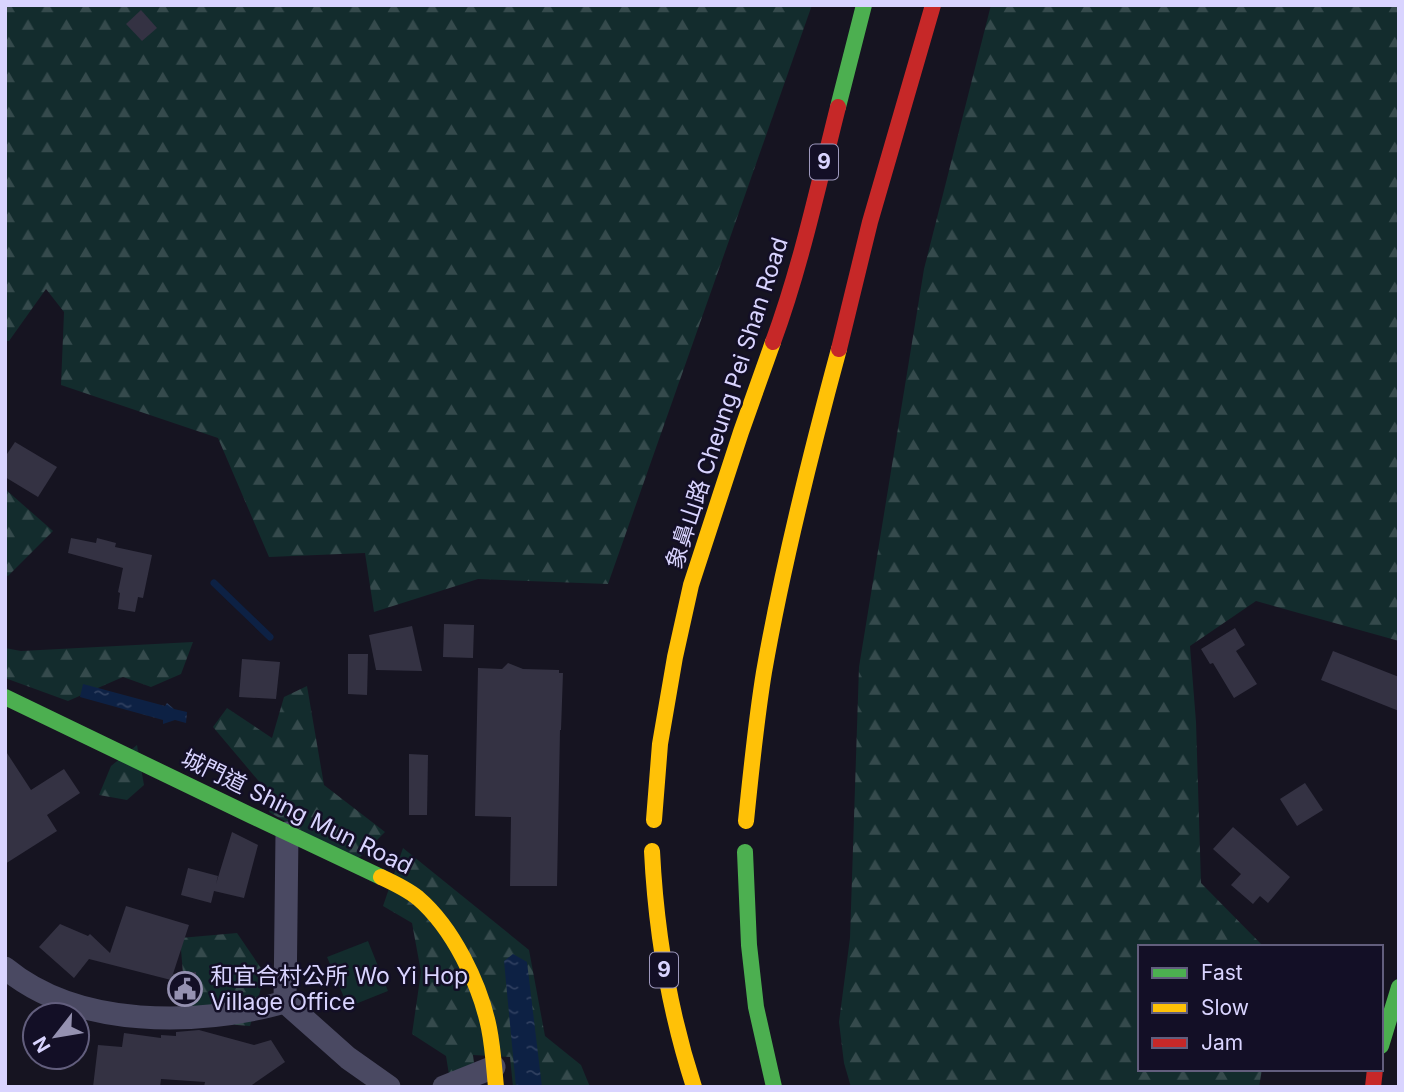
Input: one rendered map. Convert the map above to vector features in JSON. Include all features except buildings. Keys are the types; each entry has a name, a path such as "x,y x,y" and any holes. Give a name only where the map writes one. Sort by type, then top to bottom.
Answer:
{"main road":[{"name":"象鼻山路 Cheung Pei Shan Road","path":"654,820 660,744 691,585 732,456 782,318 864,5"},
{"path":"746,821 764,672 784,567 870,222 933,5"},
{"name":"城門道 Shing Mun Road","path":"5,696 414,894 444,927 479,993 487,1017 495,1077"},
{"name":"9","path":"652,850 657,933 677,1029 694,1087"},
{"path":"745,852 749,945 757,1007 774,1087"},
{"path":"1383,1039 1399,987"}],"street":[{"path":"287,833 285,1002 348,1058 388,1087"},
{"path":"5,968 44,994 72,1004 144,1017 201,1018 257,1010 285,1002"},
{"path":"444,1087 495,1077"}],"green space":[{"path":"5,5 812,5 608,584 478,579 374,612 365,553 269,557 218,438 61,385 64,312 46,289 9,341 5,341"},
{"path":"991,5 1399,5 1399,641 1256,601 1190,646 1196,722 1201,883 1262,945 1138,945 1138,1071 1262,1071 1259,1087 851,1087 844,1063 839,1022 850,938 859,667 924,269"},
{"path":"5,489 53,531 8,576 5,575"},
{"path":"193,642 181,674 151,687 123,677 68,701 5,678 5,648 21,651"},
{"path":"307,686 324,785 385,832 356,861 269,812 273,798 213,727 227,708 272,738 284,697"},
{"path":"137,745 144,785 127,800 99,795 111,766"},
{"path":"403,848 529,950 545,1036 581,1065 590,1087 513,1087 510,1057 473,1055 477,1087 451,1087 446,1056 412,1034 421,972 412,923 383,906"},
{"path":"237,933 265,974 250,1026 187,1021 180,938"},
{"path":"368,941 388,991 348,1007 327,957"}],"water":[{"path":"83,684 165,706 167,703 174,709 187,712 186,723 175,720 163,724 163,720 80,697"},
{"path":"513,954 527,962 542,1087 516,1087 504,961"}],"waterway":[{"path":"214,583 270,637"}],"traffic: fast":[{"path":"838,107 864,5"},
{"path":"5,697 381,877"},
{"path":"745,852 749,945 756,1007 774,1087"},
{"path":"1383,1039 1399,987"}],"traffic: slow":[{"path":"654,820 660,744 691,585 773,342"},
{"path":"746,821 771,631 798,510 839,349"},
{"path":"652,851 665,970 677,1029 694,1087"},
{"path":"381,877 409,892 431,910 463,958 485,1011 492,1043 496,1087"}],"traffic: jam":[{"path":"839,349 870,222 933,5"},
{"path":"773,342 801,255 838,107"},
{"path":"1373,1087 1375,1071"}],"place":[{"name":"和宜合村公所 Wo Yi Hop Village Office","path":"185,989"}]}
